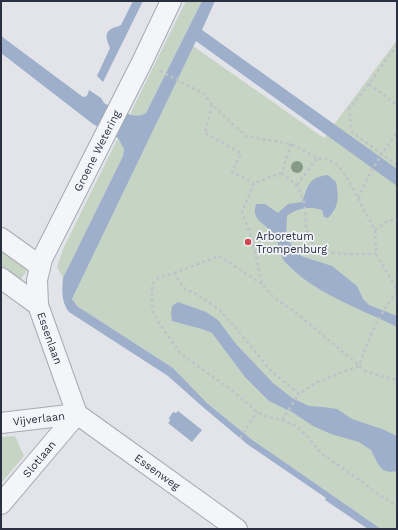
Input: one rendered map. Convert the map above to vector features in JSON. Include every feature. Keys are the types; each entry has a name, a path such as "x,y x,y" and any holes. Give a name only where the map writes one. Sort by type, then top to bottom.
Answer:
{"street":[{"name":"Groene Wetering","path":"38,305 37,280 40,266 171,1"},
{"path":"1,238 40,266"},
{"name":"Essenlaan","path":"1,278 38,305 77,414"},
{"name":"Vijverlaan","path":"1,423 77,414"},
{"name":"Slotlaan","path":"1,504 77,414"},
{"name":"Essenweg","path":"77,414 237,529"}],"path":[{"path":"397,45 349,109 352,132 397,165"},
{"path":"154,68 204,94 212,105 246,136 291,144 317,158 328,159 338,166 346,176 375,230 376,254 397,289"},
{"path":"369,84 397,105"},
{"path":"212,105 205,133 241,153 232,172 254,183 282,173"},
{"path":"358,198 371,171 397,133"},
{"path":"282,173 291,144"},
{"path":"297,185 317,158"},
{"path":"282,173 297,185 304,199 307,233 314,245 329,252 376,254"},
{"path":"254,183 242,212 252,238 262,284"},
{"path":"375,230 386,222 397,219"},
{"path":"397,380 367,372 295,312 272,296 262,284 219,256 158,278 152,285 152,309 157,320 181,354 234,391 257,412 264,416 282,420 296,426 322,454 397,506"},
{"path":"174,273 185,289 219,308 270,370 300,394"},
{"path":"282,420 300,394 315,383 359,366 376,323 397,292"},
{"path":"240,438 257,412"}],"green space":[{"path":"186,1 202,1 146,113 138,116 130,114"},
{"name":"Arboretum Trompenburg","path":"397,40 397,529 381,529 251,439 207,403 173,368 77,306 72,299 193,46 324,138"},
{"path":"118,138 124,149 123,156 63,278 57,267 63,249"},
{"path":"1,250 28,269 20,280 1,266"},
{"path":"15,436 24,456 1,483 1,437"}],"water":[{"path":"133,1 143,1 103,82 97,76 110,48 107,33 111,29 121,25"},
{"path":"202,1 215,1 202,30 397,169 397,186 196,41 72,299 77,306 173,368 207,403 251,439 381,529 368,529 325,500 326,498 247,444 168,376 69,312 63,300 63,278 123,156 124,149 118,138 93,124 1,53 1,36 83,97 87,96 89,90 101,98 104,103 130,115 136,116 146,113"},
{"path":"328,175 336,182 338,193 336,206 332,214 328,218 324,217 322,210 312,208 303,208 295,211 287,216 286,235 292,246 301,256 332,266 357,286 363,299 369,305 397,316 397,327 336,298 314,286 295,272 283,259 275,236 256,217 256,204 265,204 278,213 288,204 302,202 312,180"},
{"path":"178,302 206,312 218,320 236,344 273,383 292,398 309,406 337,409 352,419 382,429 397,436 397,471 390,472 383,470 378,464 371,450 359,442 331,434 313,426 292,412 269,401 245,377 212,333 172,321 172,306"},
{"path":"178,411 202,430 192,442 168,423 173,412 176,413"}],"place":[{"name":"Arboretum Trompenburg","path":"248,242"}]}
